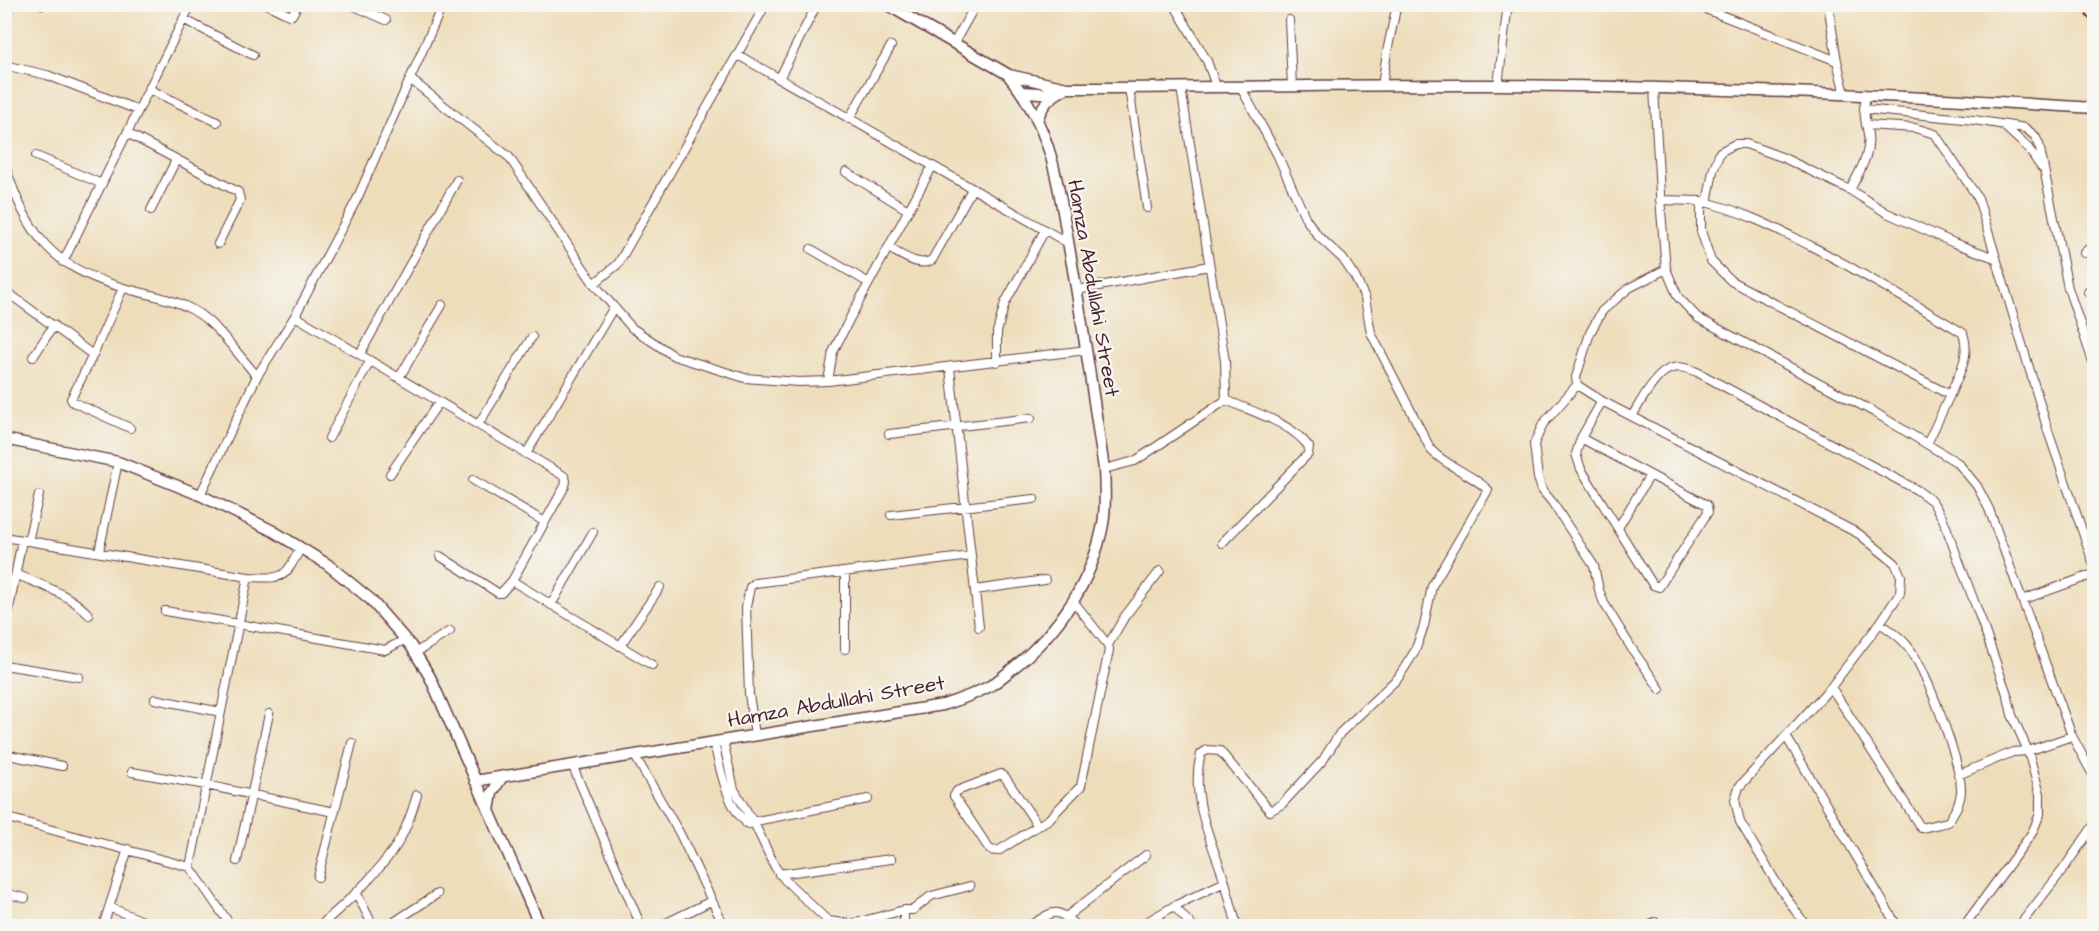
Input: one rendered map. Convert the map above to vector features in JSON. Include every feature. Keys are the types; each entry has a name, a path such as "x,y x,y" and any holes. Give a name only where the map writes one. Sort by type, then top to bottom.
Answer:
{"main road":[{"path":"886,4 1009,75 1067,88 1498,85 1654,88 1845,94 2094,108"},
{"name":"Hamza Abdullahi Street","path":"475,781 573,767 943,705 969,697 992,685 1025,658 1053,630 1074,602 1094,561 1105,508 1104,469 1087,350 1060,192 1038,118 1023,92 1009,75"},
{"path":"1023,92 1035,82"},
{"path":"1038,118 1041,109 1055,94 1067,88"},
{"path":"1023,92 1055,94"},
{"path":"4,440 118,462 200,495 273,531 327,564 370,599 406,639 430,677 540,927"},
{"path":"489,812 492,793 502,777"}],"street":[{"path":"4,34 9,4"},
{"path":"63,262 191,4"},
{"path":"266,4 292,15 298,4"},
{"path":"350,4 386,20"},
{"path":"200,495 257,376 295,316 357,199 443,4"},
{"path":"594,284 618,264 766,4"},
{"path":"779,79 817,4"},
{"path":"954,43 976,4"},
{"path":"1174,4 1207,61 1216,86"},
{"path":"1382,86 1398,4"},
{"path":"1498,85 1508,4"},
{"path":"1693,4 1708,7 1837,61"},
{"path":"1828,4 1845,94"},
{"path":"183,19 253,55"},
{"path":"1289,20 1292,86"},
{"path":"849,119 891,46"},
{"path":"738,55 1068,243"},
{"path":"4,65 47,75 138,110"},
{"path":"410,79 509,157 594,284 632,328 674,356 745,378 799,382 950,368 1087,350"},
{"path":"1237,927 1225,882 1200,809 1197,767 1201,754 1208,750 1220,752 1270,811 1282,804 1323,760 1340,732 1398,678 1415,651 1424,626 1432,586 1488,490 1479,481 1431,450 1371,333 1365,298 1355,277 1342,259 1318,236 1306,219 1277,153 1240,86"},
{"path":"1129,88 1147,208"},
{"path":"1181,88 1225,361 1226,400"},
{"path":"1654,88 1666,269 1678,297 1698,318 1874,412 1958,463 1977,486 1989,509 2072,736 2094,777"},
{"path":"149,89 217,122"},
{"path":"1850,190 1869,150 1870,135 1864,109 1866,95"},
{"path":"1864,109 2002,124 2025,128 2035,136 2039,144 2068,288 2094,365"},
{"path":"2002,124 2028,148 2043,170"},
{"path":"1866,125 1915,128 1935,134 1978,198 2049,434 2094,566"},
{"path":"127,133 240,195 240,200 218,244"},
{"path":"1950,395 1731,281 1711,261 1701,231 1704,202 1713,171 1720,152 1735,144 1746,144 1784,158 1850,190 1887,213 1954,243 1995,258"},
{"path":"36,156 102,184"},
{"path":"151,210 176,160"},
{"path":"4,163 16,199 26,219 39,238 63,262 90,277 186,306 207,320 257,376"},
{"path":"828,381 833,352 932,167"},
{"path":"846,172 908,210"},
{"path":"360,354 456,180"},
{"path":"888,248 919,263 926,264 932,260 972,189"},
{"path":"1660,200 1704,202 1736,210 1858,270 1963,333 1967,346 1966,359 1927,444"},
{"path":"997,362 997,332 1005,303 1045,231"},
{"path":"2084,254 2094,244"},
{"path":"811,249 868,284"},
{"path":"1077,290 1209,266"},
{"path":"1660,689 1604,603 1594,566 1542,490 1538,478 1534,444 1543,424 1577,385 1576,377 1590,333 1602,311 1629,288 1666,269"},
{"path":"123,288 71,399 130,428"},
{"path":"4,290 93,355"},
{"path":"399,378 442,305"},
{"path":"526,454 614,307"},
{"path":"295,316 564,476 566,486 512,581 503,591 498,593 440,556"},
{"path":"33,357 54,326"},
{"path":"478,425 532,337"},
{"path":"329,438 370,361"},
{"path":"1632,416 1661,375 1670,368 1683,367 1697,372 1907,484 1932,501 1943,519 1980,617 2012,715 2028,751 2040,794 2040,814 2032,833 1964,927"},
{"path":"950,368 979,627"},
{"path":"1577,385 1602,401 1859,534 1895,563 1901,576 1900,593 1880,623 1831,687 1739,787 1735,800 1740,822 1806,927"},
{"path":"1104,469 1135,461 1226,400"},
{"path":"1222,543 1308,454 1309,447 1282,426 1226,400"},
{"path":"1581,438 1708,507 1708,512 1659,587 1653,585 1581,469 1576,454 1581,438 1602,401"},
{"path":"390,474 439,402"},
{"path":"889,434 1031,418"},
{"path":"99,552 118,462"},
{"path":"1618,528 1650,475"},
{"path":"473,480 545,522"},
{"path":"4,635 15,578 39,495"},
{"path":"891,515 1034,499"},
{"path":"551,605 593,532"},
{"path":"4,537 248,577 278,578 288,573 300,549"},
{"path":"755,735 749,694 746,607 750,587 755,584 971,556"},
{"path":"1038,826 1001,774 957,791 954,796 993,852 998,851 1038,826 1049,819 1081,786 1108,645 1125,616 1160,571"},
{"path":"845,572 845,649"},
{"path":"2022,600 2094,574"},
{"path":"190,867 248,577"},
{"path":"4,582 15,578 63,594 77,602 89,615"},
{"path":"975,590 1045,580"},
{"path":"512,581 652,665"},
{"path":"620,646 660,587"},
{"path":"1074,602 1108,645"},
{"path":"165,610 385,650 406,639"},
{"path":"1831,687 1921,828 1948,822 1959,803 1962,789 1951,743 1921,668 1906,643 1880,623"},
{"path":"415,653 450,631"},
{"path":"4,665 79,677"},
{"path":"155,699 221,712"},
{"path":"237,861 269,714"},
{"path":"1786,736 1897,927"},
{"path":"1958,775 2013,753 2028,751 2072,736"},
{"path":"718,742 734,789 779,874 828,921 863,924 904,910 913,910 932,896 970,886"},
{"path":"318,877 352,743"},
{"path":"4,754 62,766"},
{"path":"635,756 680,834 724,927"},
{"path":"573,767 641,927"},
{"path":"132,772 334,812"},
{"path":"320,927 357,894 397,845 410,818 417,795"},
{"path":"752,824 868,799"},
{"path":"4,817 190,867 231,927"},
{"path":"2019,927 2062,872 2094,825"},
{"path":"103,927 128,849"},
{"path":"1066,917 1146,855"},
{"path":"779,874 891,859"},
{"path":"1140,927 1174,906 1225,882"},
{"path":"4,893 25,898"},
{"path":"357,894 374,927"},
{"path":"388,927 438,894"},
{"path":"660,927 711,901"},
{"path":"1174,906 1192,927"},
{"path":"109,907 155,927"},
{"path":"904,910 904,927"},
{"path":"1029,927 1052,913 1058,912 1076,927"},
{"path":"1650,927 1655,922 1658,927"}],"railway":[{"path":"2077,4 2094,24"}]}
